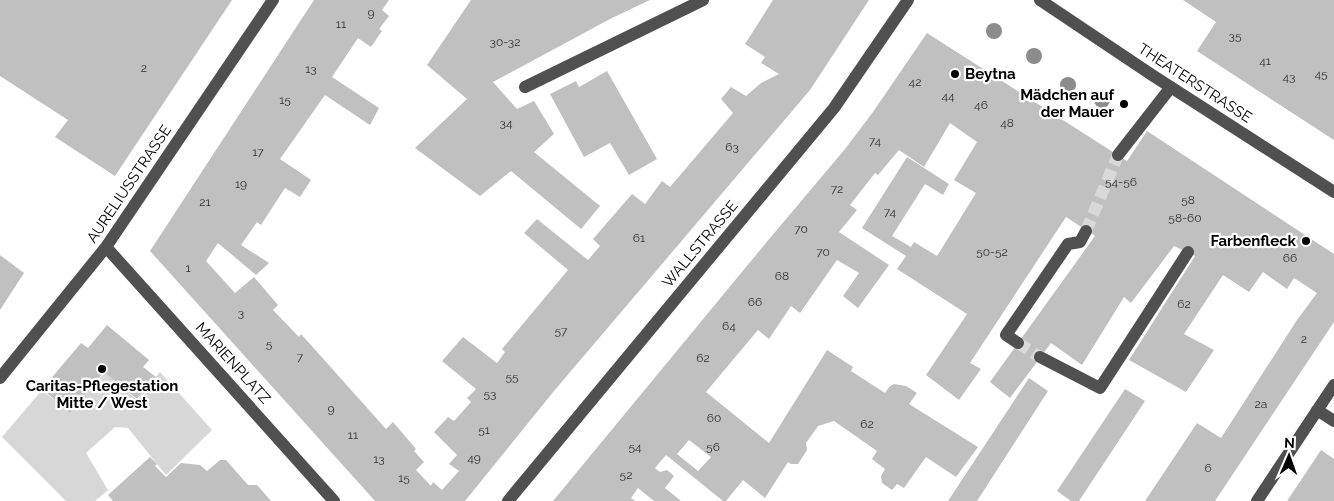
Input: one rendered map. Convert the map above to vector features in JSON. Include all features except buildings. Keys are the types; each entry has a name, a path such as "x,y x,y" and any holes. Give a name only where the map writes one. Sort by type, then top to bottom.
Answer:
{"street":[{"name":"AURELIUSSTRASSE","path":"0,378 106,247 273,0"},
{"path":"525,87 702,0"},
{"name":"WALLSTRASSE","path":"508,501 834,108 908,0"},
{"name":"THEATERSTRASSE","path":"1040,0 1334,192"},
{"path":"1118,156 1171,87"},
{"path":"1018,343 1006,335 1068,244 1080,242 1086,231"},
{"name":"MARIENPLATZ","path":"106,247 334,501"},
{"path":"1040,357 1100,388 1188,252"},
{"path":"1257,501 1334,385"},
{"path":"1317,410 1334,421"}],"shaded area":[{"path":"105,372 137,400 160,372 212,430 166,475 128,428 115,427 86,453 108,490 95,501 66,501 2,437 42,390 70,413"}],"tunnel":[{"path":"1086,231 1118,155"},
{"path":"1018,343 1040,357"}],"place":[{"name":"Beytna","path":"955,74"},
{"name":"Mädchen auf der Mauer","path":"1124,104"},
{"name":"Farbenfleck","path":"1306,241"},
{"name":"Caritas-Pflegestation Mitte / West","path":"102,369"}]}
